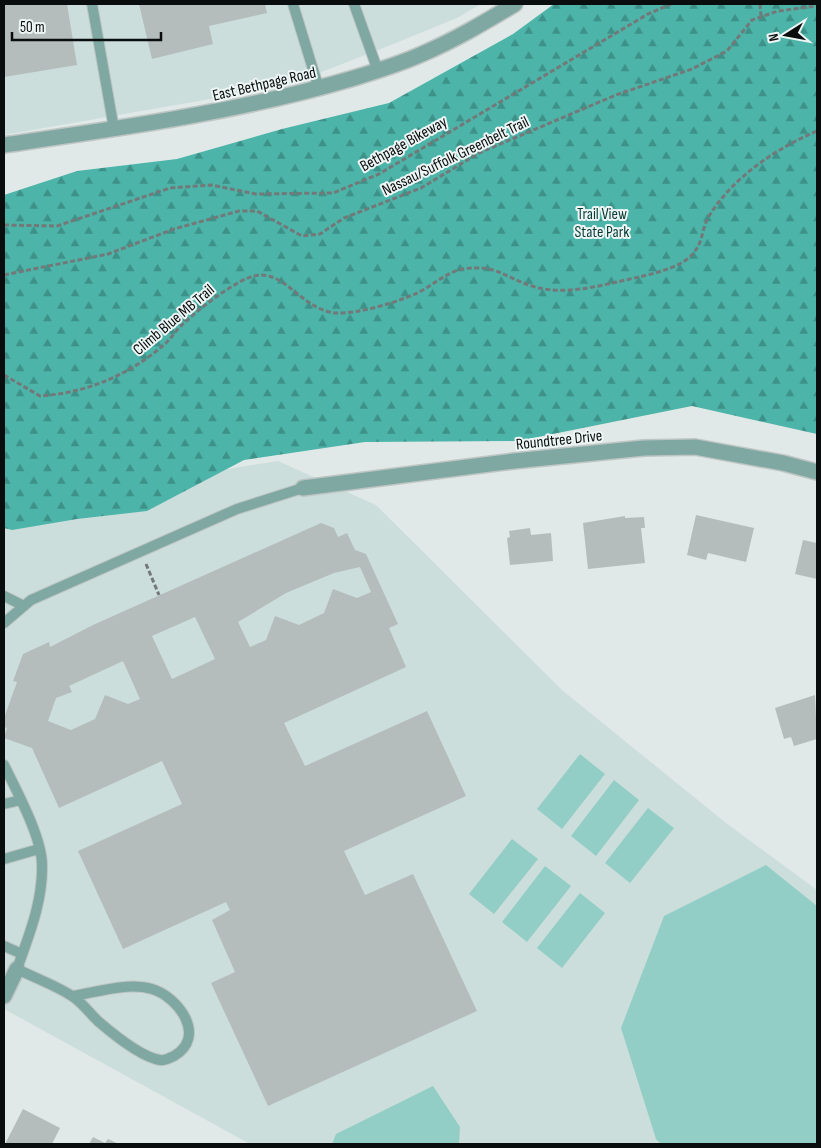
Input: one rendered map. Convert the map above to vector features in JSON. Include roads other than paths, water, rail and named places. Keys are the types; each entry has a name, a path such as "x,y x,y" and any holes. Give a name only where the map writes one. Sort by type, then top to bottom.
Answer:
{"street":[{"name":"East Bethpage Road","path":"4,146 199,116 320,89 421,55 464,34 515,4"},
{"name":"Roundtree Drive","path":"302,488 514,461 644,448 696,447 783,463 817,472"},
{"path":"4,996 20,962"}],"lane":[{"path":"92,4 114,129"},
{"path":"293,4 320,89"},
{"path":"354,4 378,71"},
{"path":"4,623 31,600 238,508 302,488"},
{"path":"4,596 24,606"},
{"path":"4,765 32,824 42,863 36,911 20,962"},
{"path":"4,804 21,800"},
{"path":"4,859 39,849"},
{"path":"4,946 20,962 73,996 99,1022 133,1048 160,1060 170,1058 183,1051 188,1040 188,1019 168,997 150,989 124,988 73,996"}],"park label":[{"name":"Trail View State Park","path":"602,222"}]}
